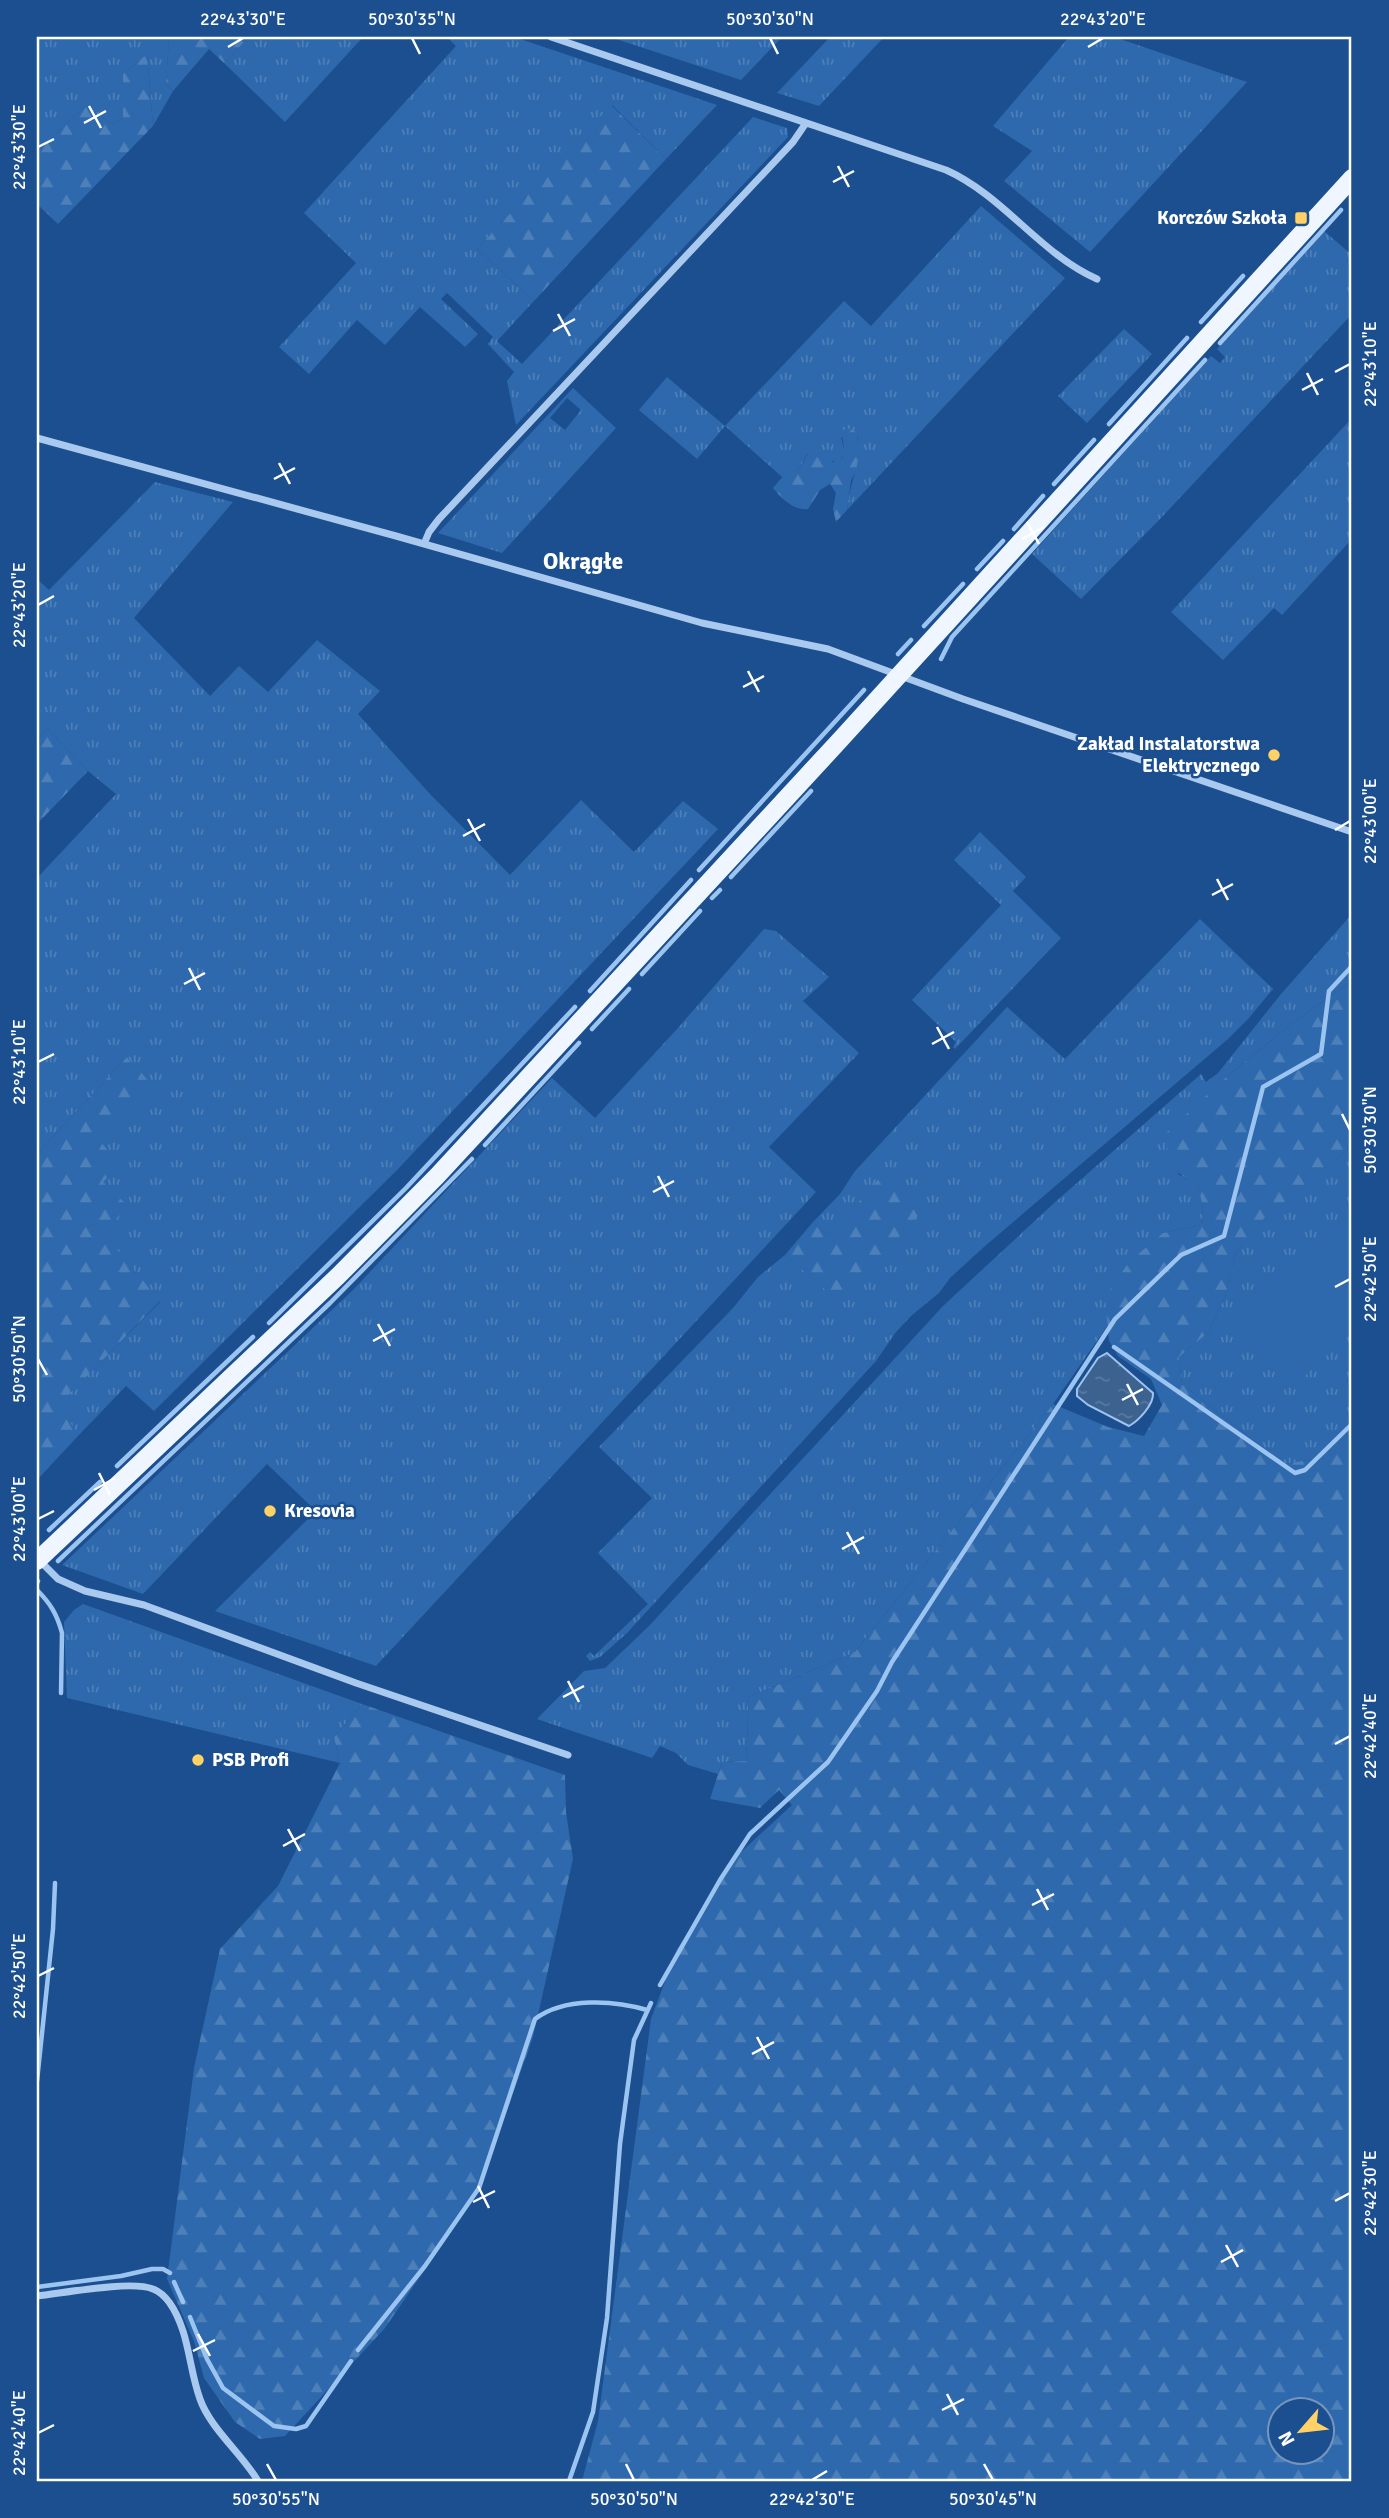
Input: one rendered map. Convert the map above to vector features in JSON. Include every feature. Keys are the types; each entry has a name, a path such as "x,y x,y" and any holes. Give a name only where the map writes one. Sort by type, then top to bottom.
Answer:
{"main road":[{"path":"38,1560 338,1276 414,1199 899,675 1352,178"}],"street":[{"path":"551,37 921,161 958,176 988,195 1065,262 1097,279"},
{"path":"424,544 439,519 793,142 806,123"},
{"path":"37,438 702,623 828,649 1352,832"},
{"path":"38,1560 58,1579 85,1591 144,1605 356,1683 568,1755"},
{"path":"37,2296 135,2285 155,2289 165,2297 183,2330 200,2401 214,2424 246,2461 258,2481"}],"green space":[{"path":"37,37 169,37 166,84 173,91 153,126 147,54 123,74 123,119 112,124 85,106 37,152"},
{"path":"169,37 249,37 224,63 209,49 173,91 166,84"},
{"path":"249,37 363,37 285,122 224,63"},
{"path":"447,37 514,37 717,105 666,159 612,105 477,249 534,301 497,341 522,364 753,117 787,128 788,137 516,425 507,381 514,372 488,344 493,337 447,293 441,299 478,334 465,347 420,307 385,345 357,320 309,374 279,347 356,263 304,213 456,46"},
{"path":"610,37 782,37 741,80"},
{"path":"830,37 884,37 819,106 777,93"},
{"path":"1069,37 1114,37 1247,82 1090,252 1004,181 1032,151 993,126"},
{"path":"147,54 153,126 58,224 37,204 37,152 85,106 112,124 123,119 123,74"},
{"path":"611,105 666,159 534,301 477,249"},
{"path":"981,206 1065,278 847,510 858,456 858,437 841,437 845,453 838,462 828,460 820,452 807,454 799,469 782,477 725,426 844,301 871,326"},
{"path":"1324,231 1352,255 1352,314 1161,518 1081,599 1032,554 1211,356 1220,363 1225,357 1217,349"},
{"path":"1124,329 1152,354 1087,423 1058,396"},
{"path":"667,377 725,426 697,459 639,410"},
{"path":"573,388 616,428 502,553 438,533","holes":["567,398 581,410 565,430 550,418"]},
{"path":"1352,418 1352,539 1282,615 1274,608 1223,660 1171,612"},
{"path":"847,428 856,432 860,448 847,510 836,522 833,509 836,493 830,484 820,490 808,509 798,508 784,500 773,488 784,475 799,469 810,450 816,449 833,462 842,458 842,431"},
{"path":"155,482 233,502 134,618 210,696 239,666 268,692 317,640 380,691 358,714 430,794 510,875 581,800 634,852 683,801 718,829 398,1169 154,1411 126,1386 78,1436 59,1404 160,1302 102,1233 101,1142 127,1057 37,1154 37,878 116,794 88,771 47,728 37,742 37,579 49,590"},
{"path":"47,728 88,771 37,824 37,742"},
{"path":"980,832 1026,877 1013,891 1061,938 955,1049 953,1047 956,1042 912,1000 1001,905 954,860"},
{"path":"1352,914 1352,981 1290,1025 1223,1080 1178,1174 1198,1185 1203,1208 1201,1225 1163,1233 1106,1297 1108,1325 1053,1404 854,1653 749,1697 746,1761 722,1762 718,1774 688,1765 676,1753 660,1746 652,1758 537,1719 584,1671 605,1668 649,1626 943,1306 1053,1204 1201,1074 1206,1082 1218,1073 1281,994"},
{"path":"1200,919 1273,989 1228,1039 985,1246 950,1278 939,1293 911,1316 876,1361 627,1633 600,1657 590,1661 586,1656 590,1652 594,1656 648,1604 598,1553 652,1498 599,1447 733,1308 758,1277 785,1255 842,1303 829,1236 813,1222 840,1194 855,1171 1007,1007 1065,1059"},
{"path":"764,929 776,931 829,977 803,1001 859,1053 769,1147 816,1192 376,1666 215,1611 316,1511 267,1464 143,1594 62,1565 353,1290 552,1078 595,1118"},
{"path":"1352,981 1352,1123 1347,1150 1262,1220 1236,1253 1226,1293 1209,1332 1179,1357 1182,1384 1284,1464 1319,1458 1352,1427 1352,2481 582,2481 598,2421 651,2019 677,1949 741,1852 792,1805 779,1790 760,1808 710,1799 722,1762 746,1761 749,1697 854,1653 1053,1404 1108,1427 1144,1436 1162,1405 1151,1379 1118,1356 1109,1341 1105,1297 1129,1262 1163,1233 1201,1225 1203,1208 1198,1186 1181,1175 1172,1165 1166,1133 1223,1080 1290,1025"},
{"path":"127,1057 153,1086 101,1142 119,1165 103,1182 128,1206 103,1233 160,1301 60,1404 78,1436 37,1480 37,1154"},
{"path":"1352,1123 1352,1427 1319,1458 1284,1464 1182,1384 1179,1357 1209,1332 1226,1293 1236,1253 1262,1219 1347,1150"},
{"path":"883,1174 923,1209 842,1304 785,1255 813,1222 829,1236"},
{"path":"1352,1217 1352,1332 1297,1383 1240,1321"},
{"path":"83,1604 362,1704 334,1737 340,1763 67,1698 64,1622"},
{"path":"362,1704 565,1775 566,1812 573,1859 533,2037 478,2192 385,2328 285,2436 260,2439 235,2422 204,2378 194,2341 167,2279 194,2068 220,1949 278,1886 340,1763 334,1737"}],"water":[{"path":"1107,1353 1153,1393 1153,1398 1141,1417 1129,1426 1088,1405 1077,1396 1077,1389 1098,1358"}],"waterway":[{"path":"1220,343 1341,210"},
{"path":"1201,322 1243,276"},
{"path":"1109,424 1187,338"},
{"path":"941,659 952,637 1205,360"},
{"path":"1054,484 1094,440"},
{"path":"1014,529 1043,496"},
{"path":"977,569 1003,541"},
{"path":"924,626 963,584"},
{"path":"898,654 911,640"},
{"path":"699,870 864,690"},
{"path":"731,877 811,791"},
{"path":"590,991 691,880"},
{"path":"712,898 720,890"},
{"path":"642,974 700,911"},
{"path":"660,1985 720,1880 750,1834 828,1762 877,1691 892,1662 1115,1319 1181,1255 1224,1236 1263,1087 1321,1054 1329,991 1352,966"},
{"path":"592,1029 629,989"},
{"path":"269,1323 406,1188 575,1007"},
{"path":"485,1145 579,1043"},
{"path":"58,1561 330,1303 472,1159"},
{"path":"117,1466 253,1337"},
{"path":"1114,1347 1295,1473 1305,1470 1352,1424"},
{"path":"49,1530 100,1482"},
{"path":"37,1590 52,1609 62,1633 61,1693"},
{"path":"37,2081 53,1929 55,1883"},
{"path":"358,2350 425,2266 479,2188 535,2019 560,2007 590,2002 620,2004 647,2010"},
{"path":"569,2481 593,2412 607,2318 620,2144 634,2040 651,2003"},
{"path":"37,2287 121,2276 152,2269 163,2269 170,2273"},
{"path":"174,2282 183,2302"},
{"path":"190,2317 207,2359 223,2388 274,2426 296,2429 306,2426 351,2361"}],"place":[{"name":"Korczów Szkoła","path":"1301,218"},
{"name":"Zakład Instalatorstwa Elektrycznego","path":"1274,755"},
{"name":"Kresovia","path":"270,1511"},
{"name":"PSB Profi","path":"198,1760"}],"district":[{"name":"Okrągłe","path":"583,561"}]}
